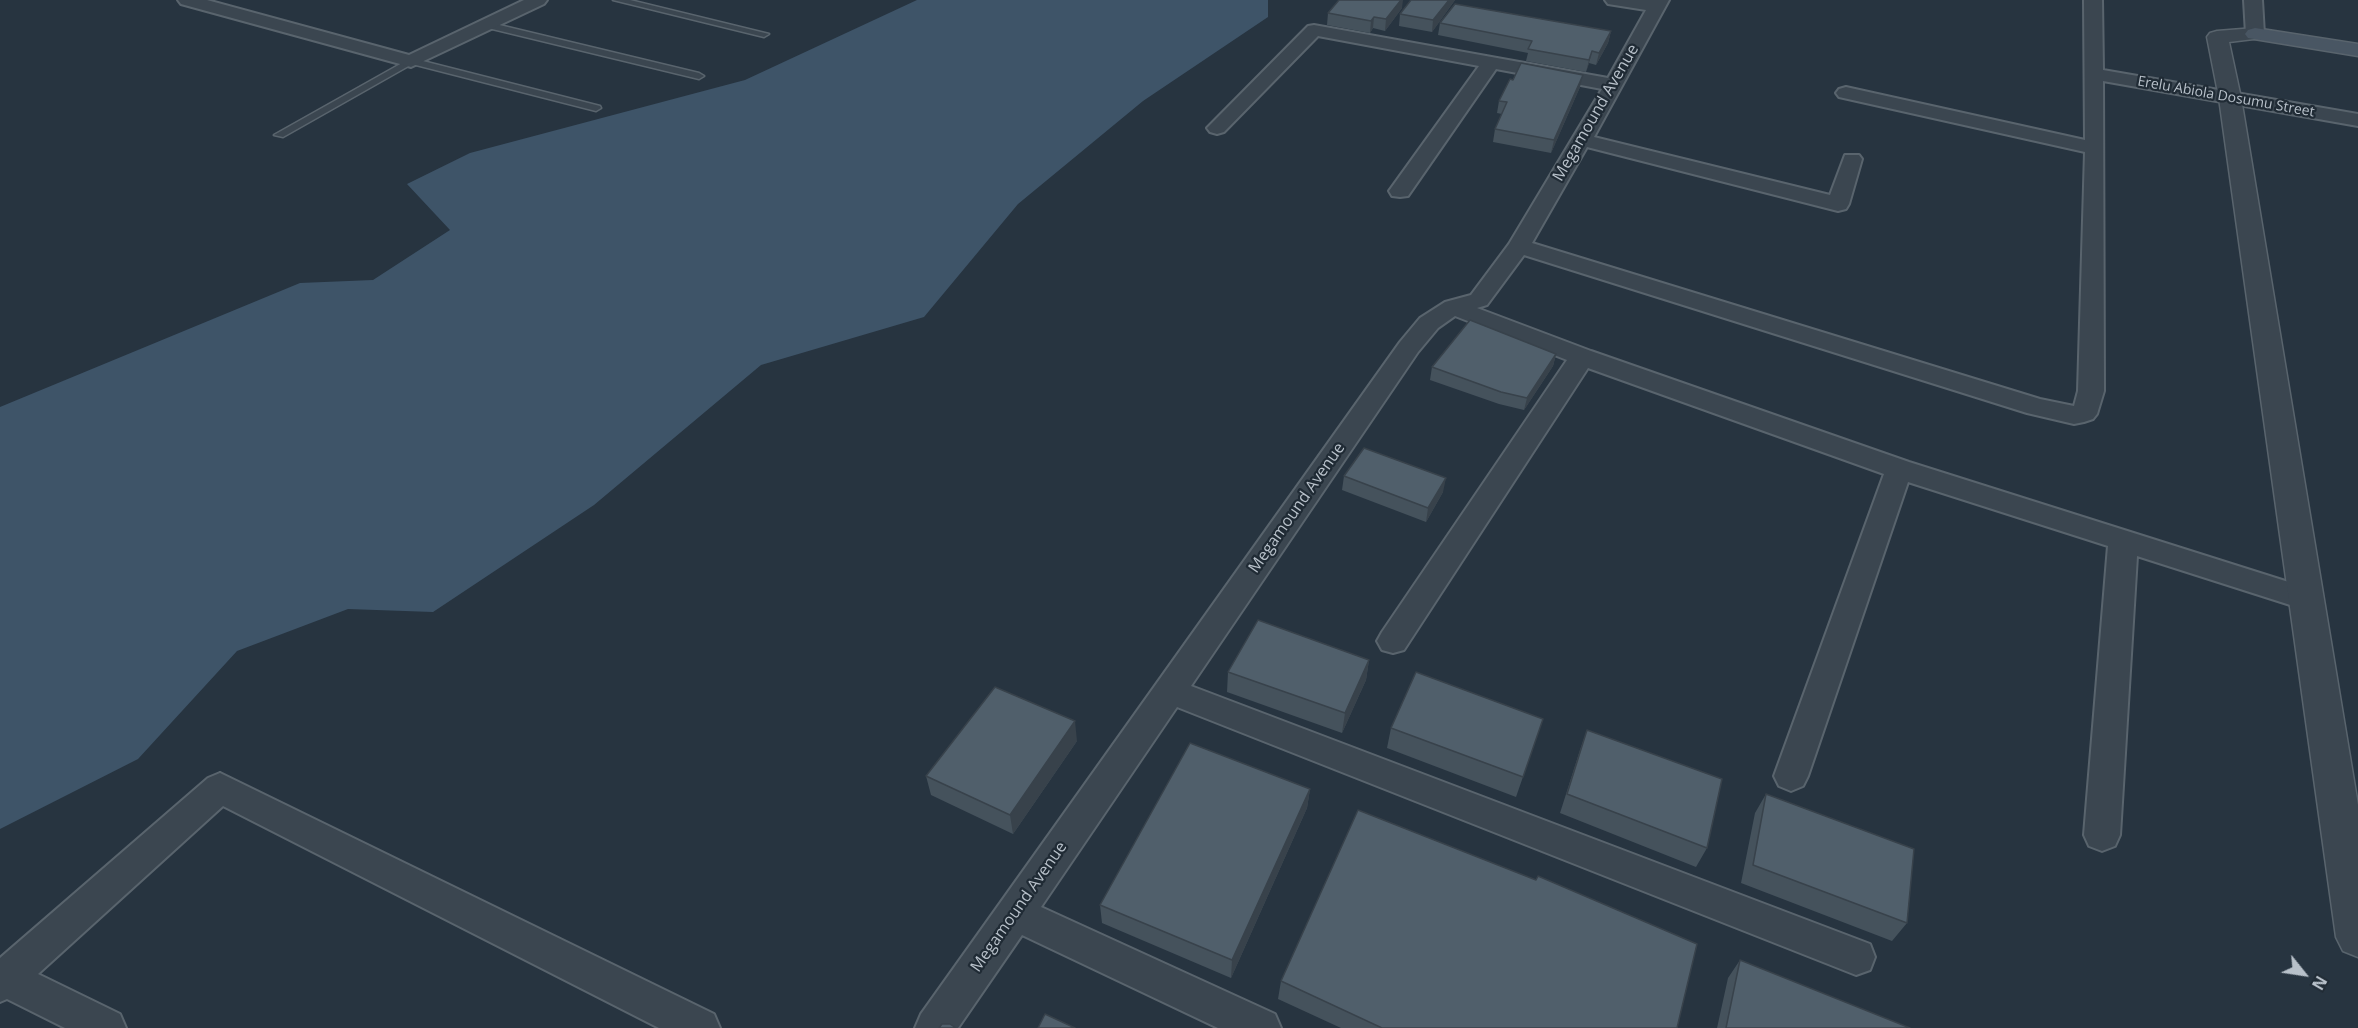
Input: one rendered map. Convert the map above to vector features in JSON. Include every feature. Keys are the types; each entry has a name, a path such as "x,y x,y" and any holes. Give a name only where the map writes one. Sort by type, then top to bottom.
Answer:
{"main road":[{"path":"2254,34 2358,50"}],"street":[{"path":"187,0 411,61 538,0"},
{"path":"1614,0 1658,3"},
{"path":"1519,246 2036,406 2074,415 2084,412 2088,408 2091,391 2095,148 2093,0"},
{"path":"2253,0 2254,34 2217,37 2230,98 2358,937"},
{"name":"Megamound Avenue","path":"935,1028 1409,347 1429,323 1453,308 1479,300 1519,246 1614,85 1658,3"},
{"path":"1217,128 1314,30 1614,85"},
{"path":"1400,191 1491,63"},
{"name":"Erelu Abiola Dosumu Street","path":"2095,74 2358,120"},
{"path":"1846,93 2095,148"},
{"path":"1582,140 1838,204 1852,159"},
{"path":"1453,308 1582,357 1899,469 2306,598"},
{"path":"1393,641 1582,357"},
{"path":"1791,776 1899,469"},
{"path":"2102,835 2123,540"},
{"path":"1170,690 1856,957"},
{"path":"106,1028 3,981 219,788 700,1028"},
{"path":"1015,913 1261,1028"}],"lane":[{"path":"618,0 764,34"},
{"path":"487,25 699,76"},
{"path":"279,135 411,61 596,108"}],"water":[{"path":"917,0 1268,0 1268,17 1143,101 1018,204 924,317 761,365 594,505 433,612 348,609 237,651 138,759 0,829 0,407 300,283 373,280 450,230 407,184 470,153 745,80"}],"building":[{"path":"1339,0 1401,0 1386,19 1374,17 1371,21 1328,13"},
{"path":"1411,0 1449,0 1433,20 1400,14"},
{"path":"1455,4 1611,31 1599,53 1592,51 1589,60 1528,49 1532,41 1440,23"},
{"path":"1521,63 1583,75 1554,140 1495,129 1507,102 1499,101"},
{"path":"1470,320 1556,354 1527,398 1501,392 1432,367"},
{"path":"1364,448 1446,478 1428,508 1344,476"},
{"path":"1258,620 1369,660 1345,713 1228,672"},
{"path":"1416,672 1543,719 1523,777 1391,728"},
{"path":"995,687 1075,721 1010,815 926,776"},
{"path":"1587,730 1722,779 1707,848 1567,794"},
{"path":"1190,743 1310,789 1232,960 1100,905"},
{"path":"1766,794 1914,849 1907,923 1753,865"},
{"path":"1358,810 1536,880 1538,876 1697,944 1677,1028 1382,1028 1281,981"},
{"path":"1740,960 1910,1028 1726,1028"},
{"path":"1045,1014 1075,1028 1038,1028"},
{"path":"942,1024 950,1024 956,1028 939,1028"}]}
